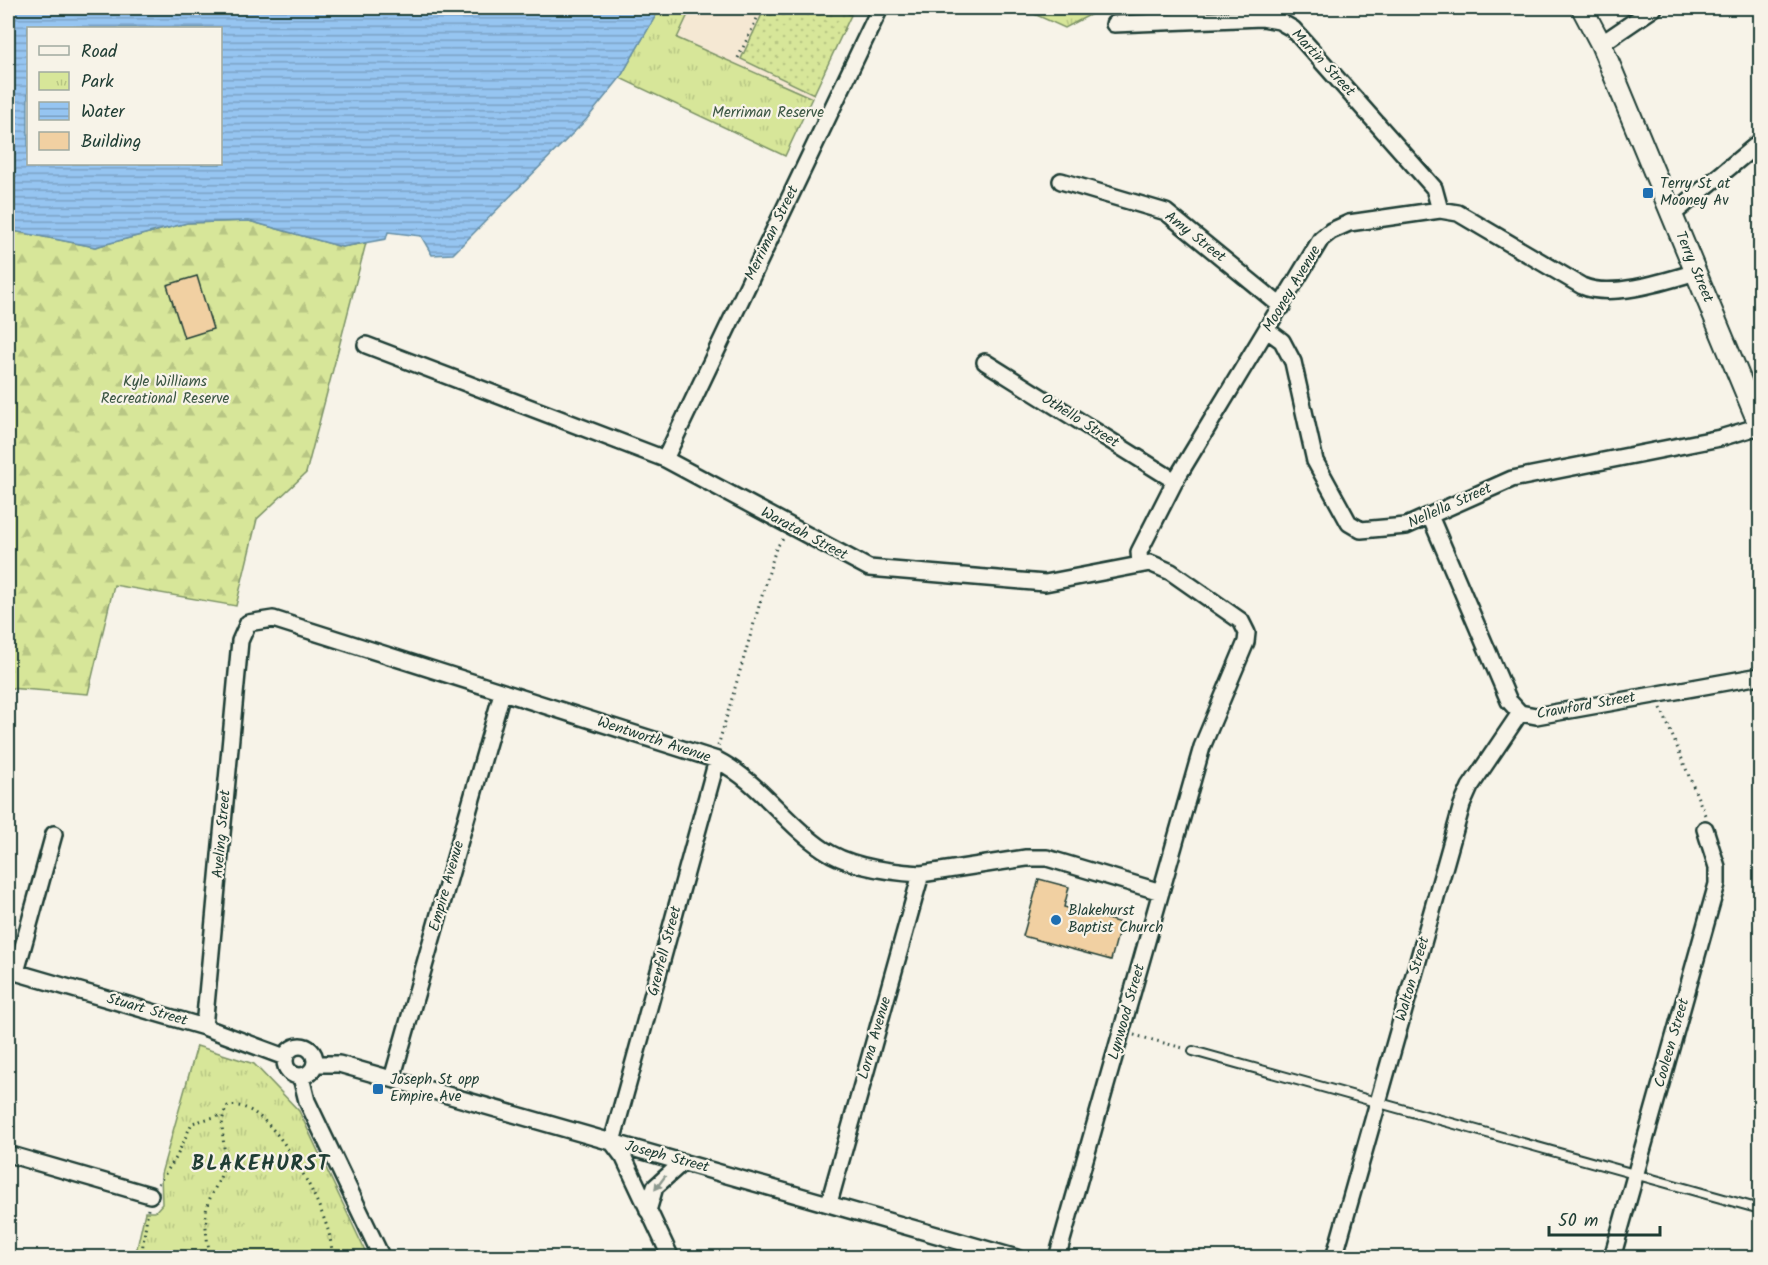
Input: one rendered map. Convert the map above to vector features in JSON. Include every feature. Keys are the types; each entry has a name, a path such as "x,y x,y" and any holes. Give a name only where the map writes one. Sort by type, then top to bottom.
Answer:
{"street":[{"name":"Merriman Street","path":"664,459 880,8"},
{"name":"Terry Street","path":"1582,8 1601,44 1760,427"},
{"path":"1601,44 1654,8"},
{"name":"Martin Street","path":"1114,24 1262,18 1279,21 1293,29 1434,188 1440,210"},
{"path":"1672,215 1761,142"},
{"name":"Amy Street","path":"1061,181 1166,212 1282,307"},
{"name":"Mooney Avenue","path":"1140,564 1139,552 1175,481 1321,239 1331,231 1349,224 1440,210 1466,216 1593,291 1668,280 1696,272"},
{"name":"Nellella Street","path":"1267,330 1282,341 1288,350 1313,454 1352,527 1370,531 1399,528 1512,479 1720,438 1760,427"},
{"name":"Waratah Street","path":"366,345 664,459 875,569 1045,583 1150,563 1170,572 1235,615 1247,633"},
{"name":"Othello Street","path":"985,362 1175,481"},
{"name":"Crawford Street","path":"1430,516 1509,701 1520,713 1536,716 1761,676"},
{"name":"Wentworth Avenue","path":"240,641 248,623 273,619 717,760 737,771 757,787 824,850 864,865 921,874 1026,858 1047,858 1161,892"},
{"name":"Lynwood Street","path":"1057,1257 1207,732 1244,647 1247,633"},
{"name":"Aveling Street","path":"204,1027 240,641"},
{"name":"Empire Avenue","path":"392,1079 502,693"},
{"name":"Walton Street","path":"1334,1257 1462,805 1520,713"},
{"name":"Grenfell Street","path":"612,1142 717,760"},
{"name":"Cooleen Street","path":"1612,1257 1717,884 1717,867 1705,829"},
{"path":"12,971 54,834"},
{"name":"Lorna Avenue","path":"829,1203 921,874"},
{"name":"Stuart Street","path":"12,971 204,1027 285,1057"},
{"path":"301,1046 314,1054 315,1064 310,1073 301,1077 288,1071 285,1057 291,1048 301,1046"},
{"name":"Joseph Street","path":"315,1064 339,1064 1017,1257"},
{"path":"301,1077 307,1101 382,1257"},
{"path":"612,1142 624,1158 671,1257"},
{"path":"8,1154 150,1194"},
{"path":"648,1211 655,1187 683,1162"}],"lane":[{"path":"1193,1051 1761,1209"}],"path":[{"path":"738,58 762,8"},
{"path":"717,760 717,748 776,548 791,527"},
{"path":"1655,694 1705,809"},
{"path":"1122,1031 1193,1051"},
{"path":"211,1257 207,1242 206,1210 222,1178 225,1162 222,1115 228,1106 238,1104 250,1108 279,1136 316,1199 329,1231 334,1257"},
{"path":"141,1257 150,1194 176,1158 192,1123 222,1115"}],"shaded area":[{"path":"691,8 855,8 812,98 677,38"}],"green space":[{"name":"Merriman Reserve","path":"660,8 691,8 677,38 812,98 785,156 620,78"},
{"path":"765,8 836,8 851,15 814,94 741,59"},
{"path":"1021,8 1103,8 1065,28"},
{"name":"Kyle Williams Recreational Reserve","path":"249,221 342,247 366,243 306,473 257,519 236,606 114,585 88,694 8,688 8,230 95,247 187,223"},
{"path":"197,1046 254,1064 299,1111 368,1257 135,1257 145,1212 155,1212 162,1204 161,1174"}],"water":[{"path":"8,8 660,8 620,78 586,120 453,254 432,255 421,236 388,232 386,239 342,247 249,221 187,223 95,247 8,230"}],"building":[{"path":"197,276 213,329 184,338 167,285"},
{"path":"1039,879 1069,887 1064,907 1121,923 1111,960 1023,936"}],"place":[{"name":"Terry St at Mooney Av","path":"1648,193"},
{"name":"Blakehurst Baptist Church","path":"1056,920"},
{"name":"Joseph St opp Empire Ave","path":"378,1089"}],"district":[{"name":"BLAKEHURST","path":"261,1164"}]}
